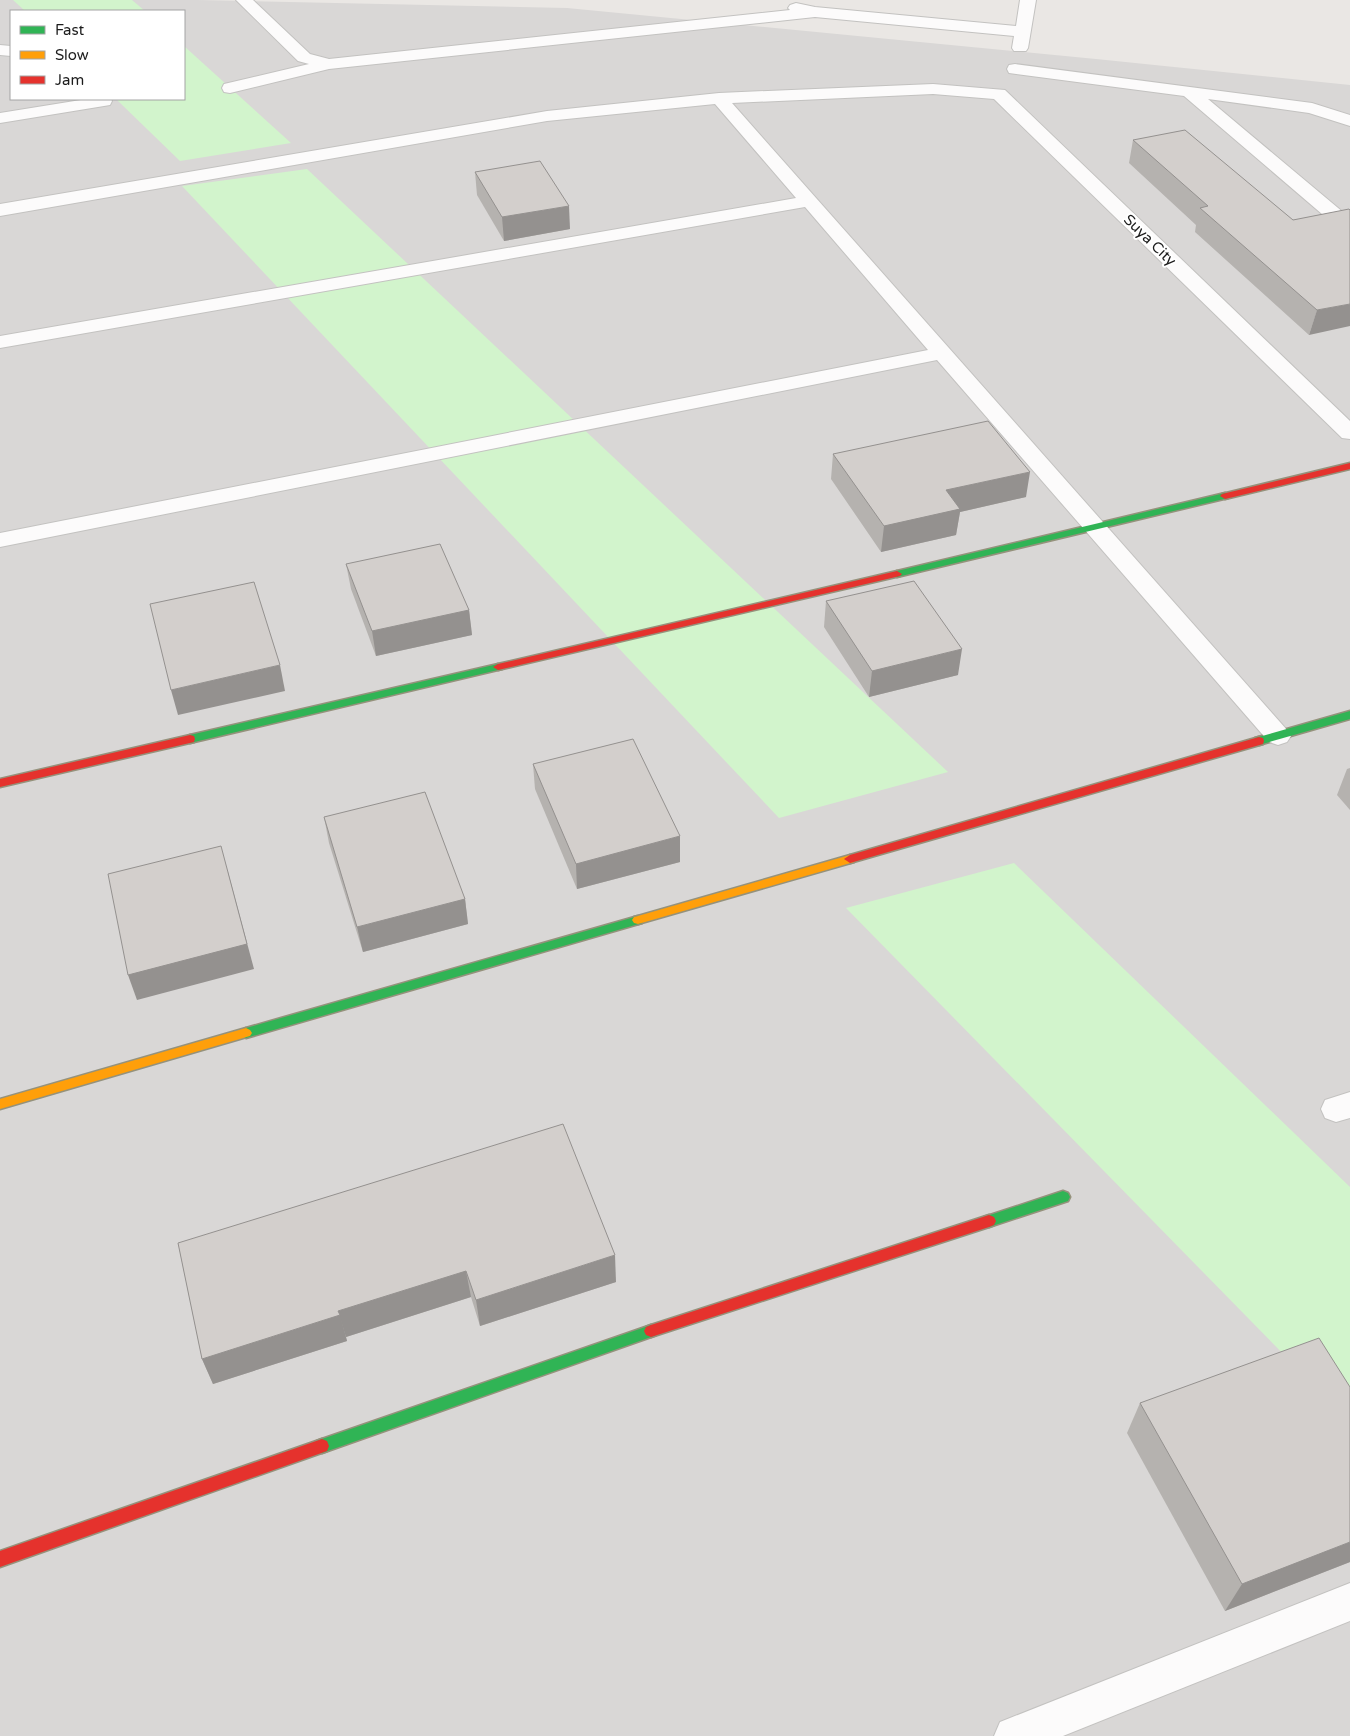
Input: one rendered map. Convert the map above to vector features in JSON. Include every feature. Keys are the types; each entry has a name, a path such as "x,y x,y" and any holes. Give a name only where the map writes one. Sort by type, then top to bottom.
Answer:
{"street":[{"path":"244,0 304,58 329,64"},
{"path":"0,210 547,116 719,98 933,89 999,94 1015,69 1028,0"},
{"path":"762,2 815,12 1023,32"},
{"path":"230,88 329,64 815,12"},
{"path":"1015,69 1312,108 1350,121"},
{"path":"1189,92 1350,228"},
{"name":"Suya City","path":"999,94 1350,433"},
{"path":"719,98 1278,736"},
{"path":"0,118 104,101"},
{"path":"0,342 809,201"},
{"path":"0,540 942,352"},
{"path":"0,783 1095,528 1350,466"},
{"path":"0,1104 1350,715"},
{"path":"0,1559 663,1327 1063,1198"},
{"path":"1014,1736 1350,1602"}],"shaded area":[{"path":"0,0 198,0 567,8 1350,85 1350,1736 0,1736"}],"green space":[{"path":"13,0 132,0 144,10 24,10"},
{"path":"185,47 291,143 180,161 117,100 185,100"},
{"path":"307,169 948,772 779,818 182,186"},
{"path":"1014,863 1350,1187 1350,1422 846,908"}],"building":[{"path":"1185,130 1293,220 1350,210 1350,304 1317,310 1200,208 1208,206 1133,140"},
{"path":"540,161 569,206 502,217 475,172"},
{"path":"988,421 1030,472 946,490 960,509 884,526 833,454"},
{"path":"440,544 469,610 372,631 346,564"},
{"path":"914,581 962,649 872,671 826,601"},
{"path":"254,582 280,665 171,690 150,604"},
{"path":"633,739 680,836 576,864 533,764"},
{"path":"425,792 465,899 357,927 324,817"},
{"path":"221,846 247,944 128,975 108,874"},
{"path":"563,1124 615,1255 476,1300 466,1271 338,1311 340,1315 202,1359 178,1243"},
{"path":"1319,1338 1350,1387 1350,1542 1242,1584 1140,1403"}],"traffic: fast":[{"path":"897,574 1225,496"},
{"path":"190,739 498,667"},
{"path":"1259,741 1350,715"},
{"path":"246,1033 638,920"},
{"path":"989,1221 1063,1197"},
{"path":"322,1446 651,1331"}],"traffic: slow":[{"path":"638,920 850,859"},
{"path":"0,1104 246,1033"}],"traffic: jam":[{"path":"1225,496 1350,466"},
{"path":"498,667 897,574"},
{"path":"0,783 190,739"},
{"path":"850,859 1259,741"},
{"path":"651,1331 989,1221"},
{"path":"0,1559 322,1446"}]}
